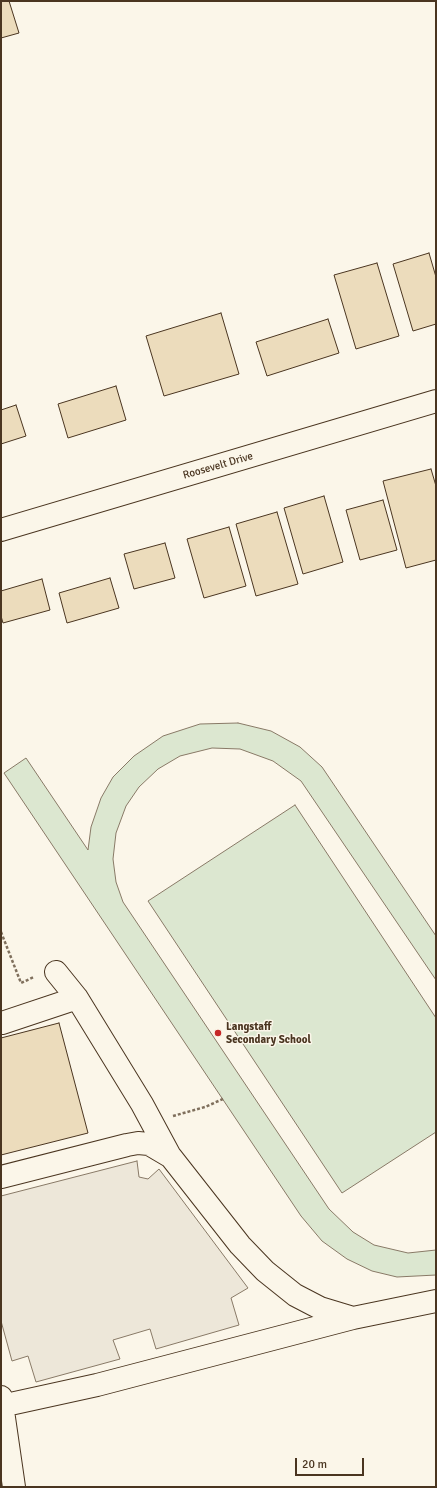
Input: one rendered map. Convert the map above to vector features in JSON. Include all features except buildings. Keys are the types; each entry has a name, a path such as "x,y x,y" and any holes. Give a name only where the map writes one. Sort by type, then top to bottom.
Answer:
{"street":[{"name":"Roosevelt Drive","path":"1,530 436,401"},
{"path":"56,972 77,998 142,1104 171,1158 240,1245 265,1270 295,1295 320,1308 353,1318"},
{"path":"2,1023 77,998"},
{"path":"1,1177 138,1143 149,1144 171,1158"},
{"path":"14,1487 1,1403 97,1385 353,1318 436,1301"}],"path":[{"path":"1,932 22,983 45,972 56,972"},
{"path":"169,1117 205,1107 223,1100"}],"green space":[{"path":"238,723 271,731 300,747 322,767 436,936 436,980 301,781 273,761 240,749 212,748 180,756 158,769 139,787 126,806 116,833 113,859 116,882 123,902 329,1209 353,1232 374,1245 408,1253 436,1250 436,1275 397,1277 372,1271 347,1259 322,1241 301,1216 4,773 26,758 88,850 91,827 101,798 113,777 134,756 163,736 200,724"},
{"path":"295,805 436,1018 436,1132 342,1193 148,901"}],"shaded area":[{"path":"137,1161 139,1177 148,1179 159,1169 248,1288 231,1298 239,1325 156,1349 150,1329 113,1340 120,1359 36,1382 28,1356 12,1361 1,1321 1,1196"}],"place":[{"name":"Langstaff Secondary School","path":"218,1033"}]}
